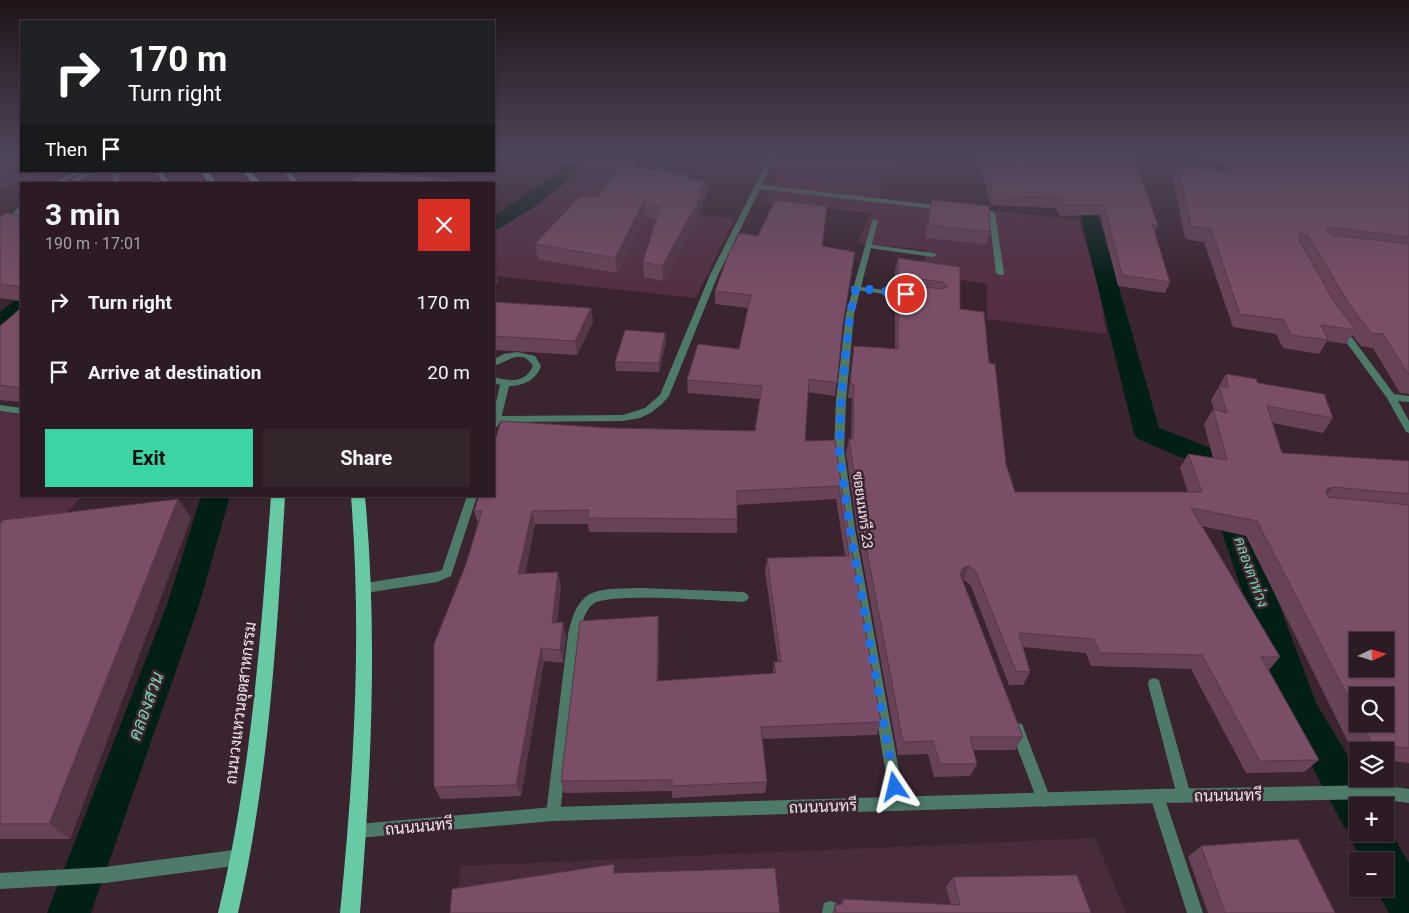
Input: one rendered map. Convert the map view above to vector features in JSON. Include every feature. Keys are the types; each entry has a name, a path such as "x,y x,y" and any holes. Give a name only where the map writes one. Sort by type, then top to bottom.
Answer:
{"main road":[{"name":"ถนนวงแหวนอุตสาหกรรม","path":"228,913 240,857 267,664 278,497"},
{"path":"350,913 358,831 364,685 365,588 358,497"}],"street":[{"path":"505,384 495,422 615,419 632,417 656,407 664,396 714,276 751,201"},
{"path":"879,201 953,209"},
{"path":"0,235 8,231 14,224 20,209"},
{"path":"972,211 992,213 1000,273"},
{"name":"ซอยนนทรี 23","path":"875,221 850,314 841,400 839,450 852,539 898,804"},
{"path":"869,246 933,255"},
{"path":"856,288 921,296"},
{"path":"1338,324 1391,397 1409,430"},
{"path":"495,362 513,354 527,356 536,362 536,371 520,382 505,384 495,380"},
{"path":"1391,397 1409,399"},
{"path":"0,408 20,411"},
{"path":"365,588 446,573 451,565 472,497"},
{"path":"553,814 574,635 579,614 585,604 594,597 616,593 743,597"},
{"path":"1154,684 1184,796"},
{"path":"1012,717 1044,800"},
{"name":"ถนนนนทรี","path":"358,831 553,814 1157,796 1379,792 1409,796"},
{"path":"1157,796 1195,913"},
{"path":"0,881 105,875 240,857"}],"shaded area":[{"path":"535,201 611,201 609,203 734,219 696,298 495,276 495,227"},
{"path":"902,201 1078,220 1099,285 1106,334 987,319 987,284 923,274 926,250 857,243 871,213 765,202"},
{"path":"0,412 20,415 20,497 81,497 54,526 0,544"},
{"path":"1095,838 1126,913 458,913 460,866"}],"building":[{"path":"576,201 699,201 662,266 643,262 660,207 644,201 615,258 535,244"},
{"path":"775,201 827,206 822,246 855,252 843,324 837,383 809,379 805,441 835,440 881,722 761,727 767,782 672,786 672,780 561,781 580,621 658,616 657,681 776,673 774,662 781,662 767,558 849,556 839,486 737,491 737,519 587,518 589,510 532,511 518,574 558,572 552,623 563,622 560,650 541,648 516,785 434,787 434,644 466,564 482,511 474,511 479,497 495,497 495,441 501,421 611,428 755,431 762,386 687,380 698,344 739,349 751,295 715,291 728,255 740,233 758,236"},
{"path":"932,201 989,206 990,232 928,225"},
{"path":"1062,201 1149,201 1158,225 1152,224 1170,282 1122,275 1104,205 1064,205"},
{"path":"1185,201 1409,201 1409,237 1329,227 1326,230 1332,235 1409,244 1409,375 1383,334 1371,333 1347,301 1308,235 1300,233 1298,238 1335,303 1356,330 1321,325 1328,340 1291,335 1284,320 1240,314 1211,229 1191,226"},
{"path":"6,213 20,216 20,287 0,284 0,217"},
{"path":"898,258 960,267 960,309 984,312 989,363 995,364 1006,464 1015,492 1202,492 1188,454 1227,460 1213,409 1227,413 1219,386 1228,387 1226,374 1256,379 1258,383 1324,394 1333,418 1267,406 1282,453 1409,461 1409,494 1333,487 1327,489 1326,493 1328,497 1409,505 1409,748 1394,747 1394,742 1371,742 1366,732 1394,732 1394,687 1349,687 1349,699 1257,521 1191,508 1280,657 1261,657 1319,760 1260,761 1202,655 1100,653 1094,639 1019,633 1030,672 1016,671 976,572 969,566 963,568 960,574 1023,737 970,737 977,764 940,764 933,741 903,742 860,514 849,439 853,439 854,384 850,384 854,346 898,349 898,284 942,289 948,286 942,282 898,276"},
{"path":"495,302 591,308 575,341 495,336"},
{"path":"20,309 20,388 0,385 0,326"},
{"path":"625,330 665,333 659,363 615,362"},
{"path":"178,499 49,824 0,824 0,524 4,520"},
{"path":"1298,839 1335,913 1225,913 1201,846"},
{"path":"614,864 614,873 775,868 780,913 450,913 452,889"},
{"path":"1077,875 1091,913 836,913 835,905 843,904 843,899 960,905 953,877"}],"waterway":[{"path":"495,223 530,201"},
{"name":"คลองตาห่วง","path":"1085,201 1147,433 1211,459 1301,711 1349,797"},
{"path":"0,323 20,308"},
{"name":"คลองสวน","path":"69,913 183,605 216,497"},
{"name":"คลองตาห่วง","path":"1373,842 1379,852"},
{"name":"คลองตาห่วง","path":"1394,878 1409,906"}],"route":[{"path":"895,787 850,530 839,450 841,400 850,314 856,288 906,294"}]}
